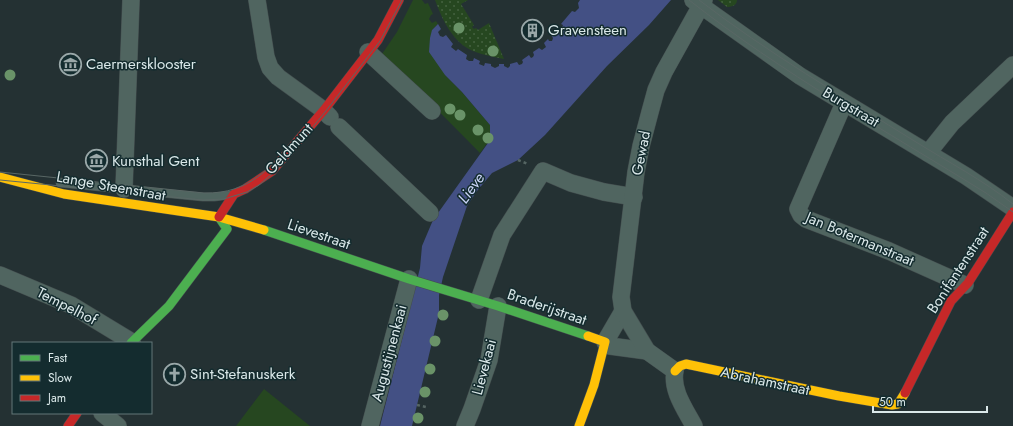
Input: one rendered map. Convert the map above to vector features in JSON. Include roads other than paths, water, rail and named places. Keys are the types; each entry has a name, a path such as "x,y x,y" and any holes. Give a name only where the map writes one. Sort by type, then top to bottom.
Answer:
{"street":[{"path":"124,189 131,0"},
{"path":"256,0 266,57 270,68 278,77 331,118 430,213"},
{"name":"Geldmunt","path":"219,217 234,194 245,189 272,171 331,118 368,52 378,40 399,0"},
{"name":"Burgstraat","path":"699,2 794,72 983,187 1013,208"},
{"name":"Gewad","path":"647,351 623,311 621,296 636,172 641,146 656,90 699,2"},
{"path":"368,52 432,110"},
{"path":"928,153 952,123 1013,65"},
{"name":"Jan Botermanstraat","path":"844,103 798,209 801,215 806,219 889,251 965,285"},
{"name":"Lievekaai","path":"465,426 489,360 490,307 502,235 544,171 571,183 604,192 634,197"},
{"name":"Lange Steenstraat","path":"0,176 64,194 219,217"},
{"name":"Bonifantenstraat","path":"892,405 898,404 902,399 951,301 968,283 1013,212"},
{"path":"132,342 169,306 227,229 219,217"},
{"name":"Lievestraat","path":"219,217 246,224 413,281"},
{"name":"Tempelhof","path":"0,275 71,305 132,342"},
{"path":"413,281 441,288 490,307"},
{"name":"Augustijnenkaai","path":"370,426 413,281"},
{"name":"Braderijstraat","path":"490,307 605,342"},
{"path":"579,426 594,385 605,342 623,311"},
{"path":"605,342 610,346 647,351 674,371 673,379 676,390 694,426"},
{"name":"Abrahamstraat","path":"674,371 680,366 686,364 839,396 892,405"},
{"path":"68,426 76,414"},
{"path":"103,414 118,426"}],"lane":[{"path":"0,176 203,197 234,194"}],"water":[{"name":"Lieve","path":"580,0 671,0 649,25 607,66 545,135 518,160 492,173 477,191 467,206 443,277 439,295 439,313 412,426 380,426 420,268 422,246 433,220 488,143 490,135 490,125 462,92 445,75 429,52 432,30 438,24 441,29 438,32 440,36 443,37 446,35 453,44 451,47 456,51 458,49 467,55 466,59 469,61 473,61 474,58 480,61 479,64 484,66 485,63 491,64 491,66 495,68 499,66 499,64 504,64 504,66 508,68 510,64 517,62 519,65 522,64 522,60 529,55 531,58 533,57 533,52 539,48 542,50 546,47 544,43 548,39 549,41 552,41 553,38 551,35 557,29 558,31 561,30 563,25 561,24 572,11 575,12 579,8 578,3"}],"tram line":[{"path":"0,180 203,200 224,199 247,192 259,185 279,168 325,112 380,41 402,0"},
{"path":"689,0 724,27 797,77 986,193 1013,212"},
{"path":"699,0 778,56 978,179 1013,204"},
{"path":"0,172 204,193 220,192 247,184 258,177 278,159 298,136"}],"place":[{"name":"Gravensteen","path":"532,30"},
{"name":"Caermersklooster","path":"71,64"},
{"name":"Kunsthal Gent","path":"97,161"},
{"name":"Sint-Stefanuskerk","path":"174,374"}]}
